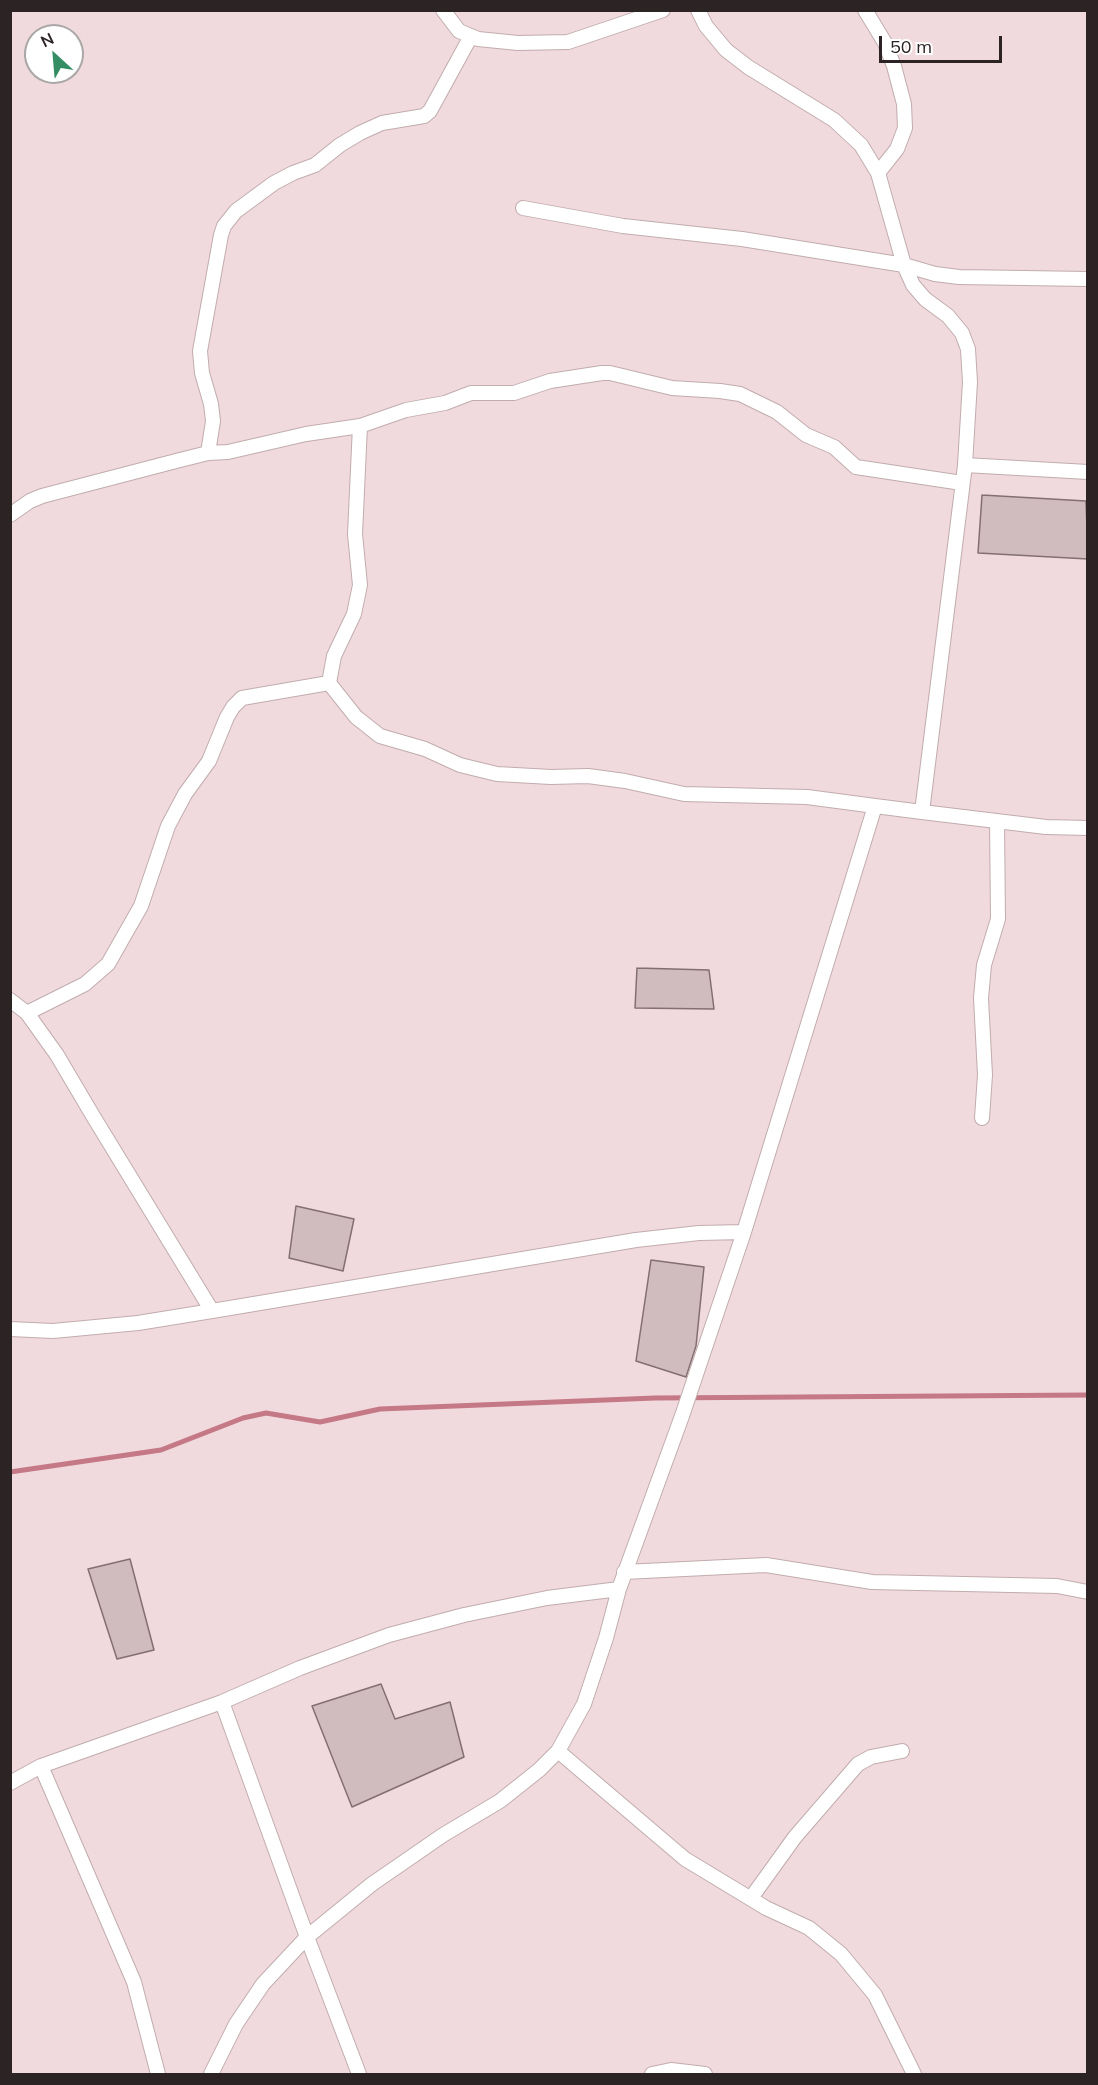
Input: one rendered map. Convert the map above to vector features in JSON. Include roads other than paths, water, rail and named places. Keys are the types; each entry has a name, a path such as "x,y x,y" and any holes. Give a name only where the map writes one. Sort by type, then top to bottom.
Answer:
{"street":[{"path":"443,10 459,31 478,39 518,43 568,42 663,10"},
{"path":"698,10 705,26 726,50 748,67 841,126 861,145 878,173 904,265 913,285 925,299 948,316 962,333 969,349 970,382 964,465 922,812"},
{"path":"865,10 888,51 904,104 905,128 897,149 878,173"},
{"path":"208,453 213,421 211,404 202,373 200,351 224,226 236,212 274,183 315,165 340,145 360,133 382,123 424,116 430,111 471,36"},
{"path":"523,208 623,226 742,238 904,265 935,274 959,277 1088,279"},
{"path":"10,515 30,501 42,496 208,453 228,452 306,434 360,426 406,410 444,403 471,393 514,393 571,376 610,373 672,388 740,394 777,412 806,435 834,447 860,468 962,483"},
{"path":"360,426 355,525 360,585 354,614 334,656 329,683 356,717 380,736 425,749 460,765 497,774 551,777 588,776 625,781 684,794 807,797 1046,827 1088,828"},
{"path":"964,465 1088,472"},
{"path":"27,1013 85,984 108,964 141,906 168,826 185,794 209,761 226,717 233,707 242,698 329,683"},
{"path":"212,2074 236,2024 263,1984 307,1937 372,1884 443,1835 500,1801 539,1770 558,1751 584,1704 606,1638 624,1572 681,1416 744,1232 875,806"},
{"path":"982,1118 985,1075 981,998 984,965 998,919 997,821"},
{"path":"10,1000 27,1013 57,1055 212,1311"},
{"path":"10,1329 53,1331 138,1323 636,1240 699,1233 744,1232"},
{"path":"624,1572 766,1566 872,1582 1057,1586 1088,1592"},
{"path":"10,1784 41,1766 222,1702 300,1668 389,1635 547,1598 619,1589"},
{"path":"222,1702 359,2074"},
{"path":"558,1751 685,1859 751,1898 809,1928 841,1954 875,1995 914,2074"},
{"path":"751,1898 795,1837 858,1764 871,1757 902,1751"},
{"path":"41,1766 134,1982 158,2074"},
{"path":"652,2074 671,2070 705,2074"}],"waterway":[{"path":"10,1472 161,1450 243,1418 266,1413 320,1422 380,1409 655,1398 1088,1395"}]}
